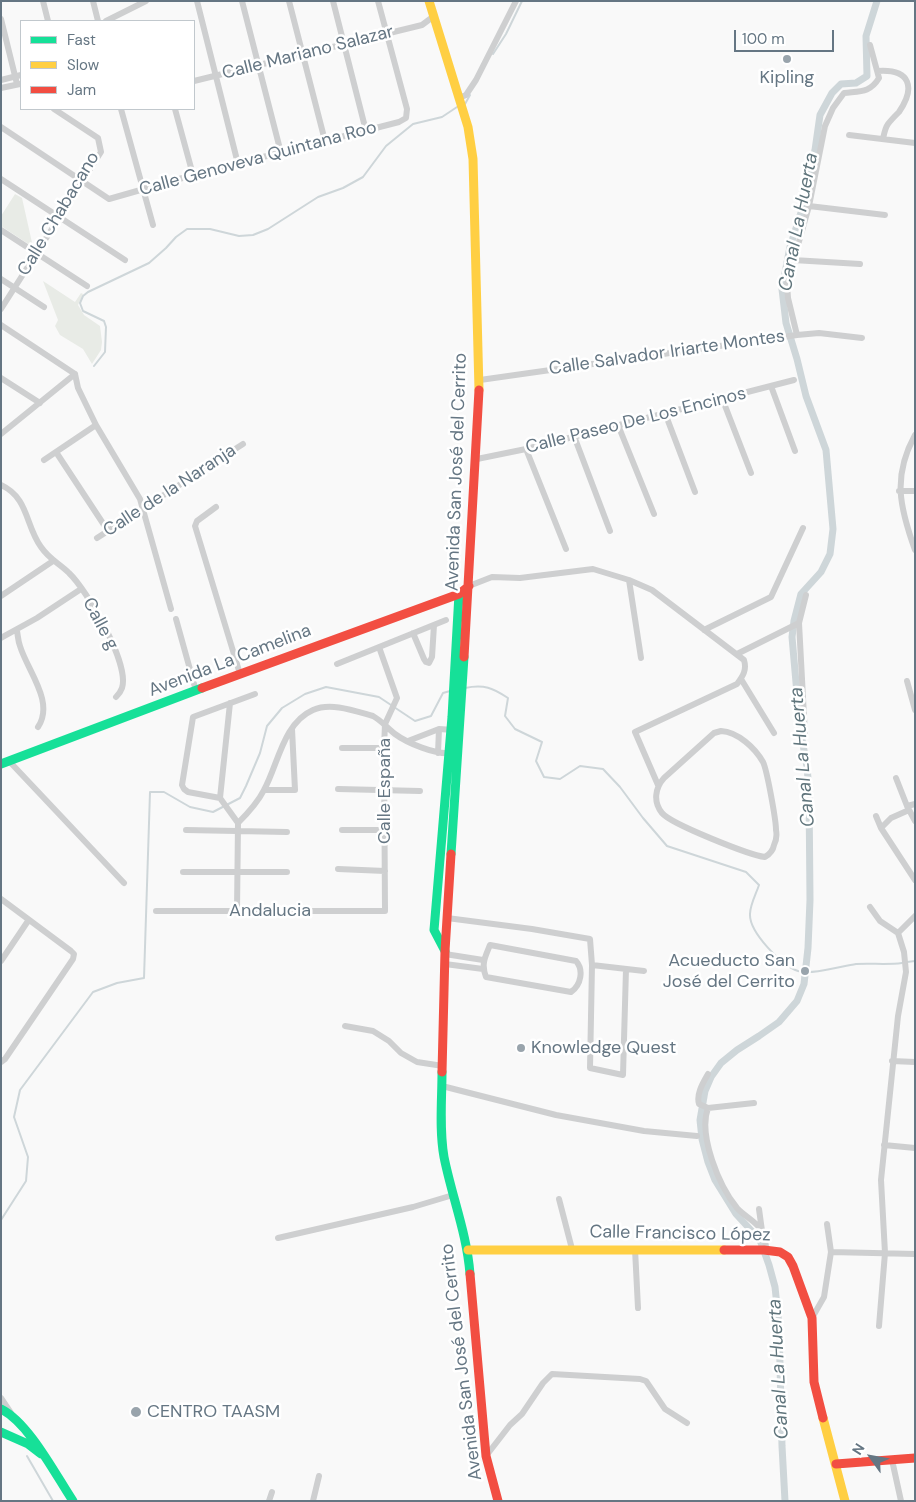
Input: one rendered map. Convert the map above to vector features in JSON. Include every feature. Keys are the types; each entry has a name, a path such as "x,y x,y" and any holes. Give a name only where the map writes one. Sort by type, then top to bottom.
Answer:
{"street":[{"path":"43,1 48,20"},
{"path":"93,1 98,20"},
{"path":"108,20 133,4 146,1"},
{"path":"197,1 238,164"},
{"path":"242,1 281,153"},
{"path":"289,1 325,141"},
{"path":"333,1 366,131"},
{"path":"378,1 387,34"},
{"name":"Avenida San José del Cerrito","path":"429,1 468,127 473,159 480,380 469,586 434,930 445,956"},
{"path":"459,98 466,95 476,80 516,1"},
{"name":"Calle Mariano Salazar","path":"195,81 422,25 434,16"},
{"path":"1,19 19,75 19,84 1,88"},
{"path":"422,25 438,30"},
{"name":"Calle Genoveva Quintana Roo","path":"82,181 109,199 398,122 406,118 408,109 387,34"},
{"path":"870,45 878,71 895,72 904,75 908,80 904,102 888,123 883,139"},
{"name":"Calle Salvador Iriarte Montes","path":"480,380 796,335 788,298 788,284 809,206 825,126 833,108 844,93 864,91 874,87 879,78 878,71"},
{"path":"1,80 19,75"},
{"name":"Calle Chabacano","path":"1,309 101,152 98,138 56,110"},
{"path":"121,110 153,226"},
{"path":"175,110 193,176"},
{"path":"1,127 82,181"},
{"path":"849,135 915,142"},
{"path":"1,179 125,260"},
{"path":"809,206 885,215"},
{"path":"1,230 87,286"},
{"path":"793,260 860,264"},
{"path":"1,279 44,307"},
{"path":"1,325 75,374 78,388 96,425 140,499 171,609"},
{"path":"796,335 819,333 862,338"},
{"path":"3,430 75,374"},
{"path":"1,378 40,403"},
{"name":"Calle Paseo De Los Encinos","path":"477,459 526,449 794,380"},
{"path":"770,386 795,451"},
{"path":"722,398 751,473"},
{"path":"666,413 695,492"},
{"path":"44,460 96,425"},
{"path":"618,425 654,514"},
{"path":"574,436 610,531"},
{"path":"914,437 903,462 899,492 905,523 915,550"},
{"name":"Calle de la Naranja","path":"98,538 243,444"},
{"path":"526,449 566,549"},
{"path":"56,452 108,532"},
{"name":"Calle g","path":"1,485 17,496 25,508 40,546 53,561 69,573 100,616 116,651 123,679 122,688 116,697"},
{"path":"899,492 915,491"},
{"path":"216,508 196,521 195,526 240,674"},
{"path":"704,630 771,596 803,528"},
{"path":"1,596 53,561"},
{"path":"469,586 492,577 520,578 593,569 652,590 744,660 746,666 737,684 635,732 658,785 656,796 658,807 664,815 755,856 765,857 770,853 775,844 776,831 764,764 757,753 743,740 730,732 714,733 658,785"},
{"path":"628,580 641,658"},
{"name":"Avenida La Camelina","path":"5,763 458,594 469,586"},
{"path":"1,638 17,631 81,589"},
{"name":"Avenida San José del Cerrito","path":"458,594 458,683"},
{"path":"805,735 798,623 806,595"},
{"path":"176,619 196,691"},
{"path":"336,664 446,620"},
{"path":"737,654 798,623"},
{"path":"414,633 424,659 426,662 429,662 432,657 434,625"},
{"path":"17,631 19,645 36,681 44,708 42,721 38,727"},
{"name":"Calle España","path":"379,647 396,694 396,702 385,724 385,911"},
{"path":"741,679 774,733"},
{"path":"907,681 915,710"},
{"path":"222,800 188,792 182,785 193,717 255,694"},
{"path":"230,703 222,800 238,823 236,911"},
{"path":"238,823 250,811 265,790 282,747 292,729 301,717 314,709 331,707 373,716 385,724 393,733 408,741"},
{"path":"265,790 294,790 292,729"},
{"path":"438,753 439,729"},
{"name":"Calle España","path":"408,741 439,729 455,730"},
{"name":"Calle España","path":"408,741 438,753 453,752"},
{"path":"342,748 384,748"},
{"name":"Avenida San José del Cerrito","path":"453,752 445,956 441,1132 444,1157 468,1250 486,1456 498,1501"},
{"path":"5,763 124,883"},
{"path":"896,778 915,821"},
{"path":"338,789 420,791"},
{"path":"881,828 891,818 915,804"},
{"path":"876,816 881,828 915,880"},
{"path":"186,830 287,832"},
{"path":"342,830 384,830"},
{"path":"338,869 385,871"},
{"path":"183,872 287,872"},
{"path":"1,899 74,954 73,960 5,1059 1,1062"},
{"path":"870,906 880,921 898,933 904,952 906,972 892,1061 881,1180 885,1253 879,1326"},
{"name":"Andalucia","path":"156,911 385,911"},
{"path":"898,933 915,916"},
{"path":"447,918 590,939 592,965 590,1068 623,1075 626,969"},
{"path":"1,961 28,921"},
{"path":"434,930 441,935 446,931"},
{"path":"490,945 576,960 579,965 580,977 576,988 571,992 486,977 483,970 483,960 490,945"},
{"path":"445,956 483,960"},
{"path":"445,956 483,970"},
{"path":"592,965 644,971"},
{"path":"346,1026 372,1031 389,1041 400,1053 417,1062 443,1066"},
{"path":"892,1061 915,1062"},
{"path":"708,1074 699,1093 698,1100 704,1106 707,1144 724,1187 737,1208 762,1231"},
{"path":"442,1086 556,1115 644,1130 697,1136"},
{"path":"704,1106 754,1103"},
{"path":"884,1145 915,1148"},
{"path":"278,1238 413,1207 453,1195"},
{"path":"559,1199 572,1249"},
{"path":"759,1210 764,1250"},
{"path":"812,1318 824,1297 831,1252 827,1224"},
{"path":"635,1249 638,1308"},
{"name":"Calle Francisco López","path":"468,1250 764,1250 780,1252 788,1257 812,1318 814,1382 845,1501"},
{"path":"831,1252 915,1254"},
{"path":"486,1456 510,1424 522,1414 543,1383 552,1374 640,1379 646,1381 665,1409 687,1423"},
{"path":"1,1398 11,1414 25,1428 73,1501"},
{"path":"1,1409 11,1414"},
{"path":"1,1432 23,1442 45,1457"},
{"path":"836,1464 915,1458"},
{"path":"892,1460 901,1501"},
{"path":"313,1501 320,1476"},
{"path":"269,1501 272,1492"}],"shaded area":[{"path":"15,194 22,198 33,247 1,226 1,216"},
{"path":"43,281 75,302 81,293 83,294 78,305 84,315 100,326 101,350 92,364 83,349 60,335 55,326 58,320"}],"waterway":[{"path":"493,54 506,34 522,1"},
{"name":"Canal La Huerta","path":"785,1501 779,1325 775,1287 760,1240 736,1214 715,1180 702,1139 700,1120 705,1091 711,1077 721,1063 779,1022 797,1001 804,984 810,900 809,790 800,728 792,637 801,594 821,572 830,554 833,529 826,450 806,396 786,323 782,289 790,247 805,200 820,115 832,93 841,84 856,83 867,76 866,36 877,1"},
{"path":"465,104 470,95"},
{"path":"94,366 105,352 106,327 104,321 83,311 80,303 83,296 88,292 149,263 187,229 210,229 239,236 253,235 268,229 318,197 343,188 363,177 386,146 413,124 442,117 457,107"},
{"path":"465,688 478,686 488,688 508,698 505,716 515,729 542,742 536,761 544,777 560,779 580,766 603,769 620,787 667,846 746,872 759,885 750,911 751,921 755,930 776,956 791,968 798,971 811,972 856,964 902,963"},
{"path":"1,1220 26,1181 28,1157 14,1117 20,1090 93,992 117,983 144,978 150,792 164,792 190,807 213,812 240,798 260,753 267,726 282,708 305,694 326,687 379,697 415,721 431,716 443,693 450,691"},
{"path":"907,962 915,961"},
{"path":"27,1456 53,1501"}],"traffic: fast":[{"path":"445,951 434,930 452,717 459,594"},
{"path":"451,854 464,657"},
{"path":"1,764 202,688"},
{"path":"442,1072 442,1146 463,1230 470,1274"},
{"path":"1,1409 22,1425 50,1464 73,1501"},
{"path":"1,1432 28,1444 41,1454"}],"traffic: slow":[{"path":"429,1 468,127 473,159 479,390"},
{"path":"468,1250 724,1250"},
{"path":"823,1418 845,1501"}],"traffic: jam":[{"path":"464,657 479,390"},
{"path":"202,688 459,594 469,586"},
{"path":"442,1072 445,951 451,854"},
{"path":"724,1250 764,1250 780,1252 788,1257 812,1318 814,1382 823,1418"},
{"path":"470,1274 486,1456 498,1501"},
{"path":"836,1464 915,1458"}],"place":[{"name":"Kipling","path":"787,59"},
{"name":"Acueducto San José del Cerrito","path":"805,971"},
{"name":"Knowledge Quest","path":"521,1048"},
{"name":"CENTRO TAASM","path":"136,1412"}]}
